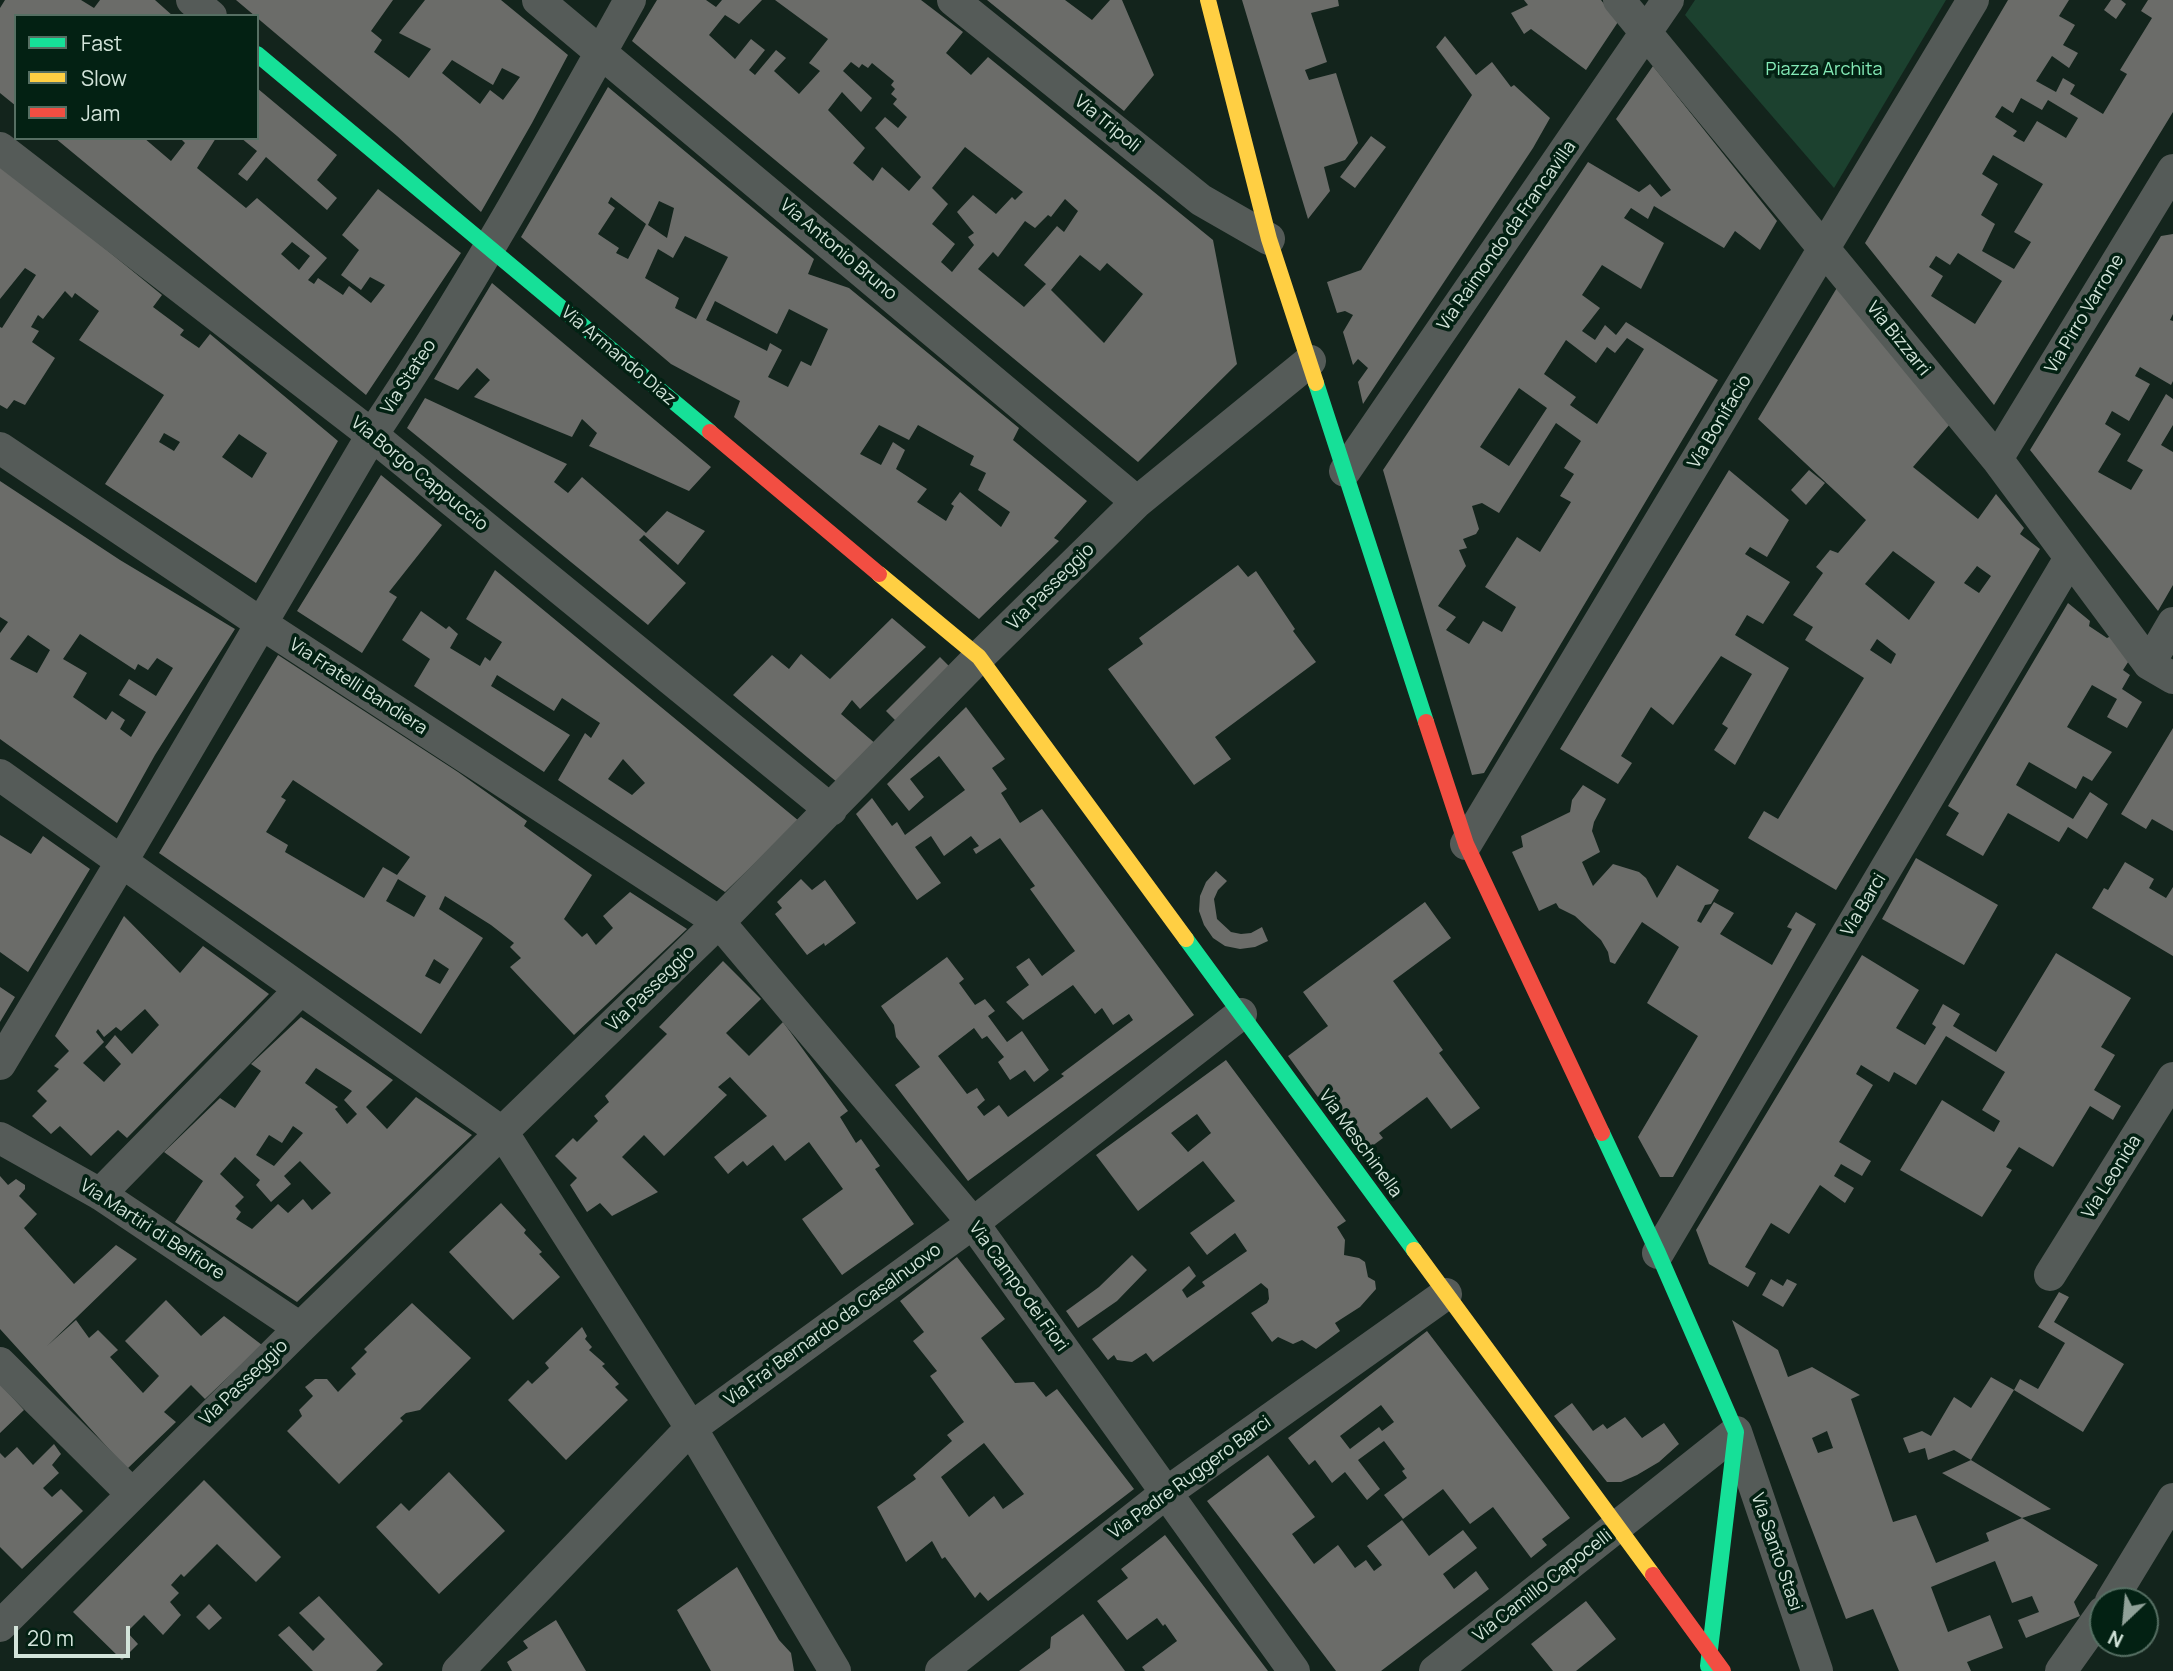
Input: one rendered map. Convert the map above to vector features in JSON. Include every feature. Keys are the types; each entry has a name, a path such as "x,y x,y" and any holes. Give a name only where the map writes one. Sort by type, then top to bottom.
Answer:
{"street":[{"path":"192,0 209,14"},
{"name":"Via Antonio Bruno","path":"538,0 1137,502"},
{"name":"Via Stateo","path":"0,1064 372,435 489,248 631,0"},
{"name":"Via Tripoli","path":"953,0 1201,200 1269,239"},
{"path":"1208,0 1269,239 1466,844 1658,1253 1736,1432 1707,1671"},
{"name":"Via Bizzarri","path":"1619,0 1997,458 2070,558 2161,671"},
{"name":"Via Raimondo da Francavilla","path":"1345,471 1668,0"},
{"name":"Via Bonifacio","path":"1466,844 1973,0"},
{"name":"Via Armando Diaz","path":"259,56 979,657"},
{"name":"Via Borgo Cappuccio","path":"0,148 372,435 831,810"},
{"name":"Via Pirro Varrone","path":"1997,458 2173,170"},
{"name":"Via Passeggio","path":"6,1606 131,1493 503,1133 719,922 979,657 1137,502 1310,361"},
{"name":"Via Fratelli Bandiera","path":"0,448 262,624 719,922"},
{"name":"Via Barci","path":"1658,1253 2070,558"},
{"path":"2161,671 2173,623"},
{"name":"Via Meschinella","path":"979,657 1709,1653"},
{"path":"0,775 503,1133 691,1428 835,1671"},
{"name":"Via Campo dei Fiori","path":"719,922 973,1223 1294,1671"},
{"path":"100,1194 300,990"},
{"name":"Via Fra' Bernardo da Casalnuovo","path":"458,1671 691,1428 973,1223 1241,1014"},
{"name":"Via Leonida","path":"2050,1275 2173,1078"},
{"name":"Via Martiri di Belfiore","path":"0,1138 100,1194 300,1328"},
{"name":"Via Padre Ruggero Barci","path":"941,1671 1166,1493 1446,1294"},
{"path":"0,1363 131,1493"},
{"name":"Via Camillo Capocelli","path":"1435,1671 1736,1432"},
{"name":"Via Santo Stasi","path":"1736,1432 1816,1671"},
{"path":"2120,1587 2173,1499"},
{"path":"2061,1671 2089,1632"},
{"path":"1709,1653 1723,1671"}],"green space":[{"name":"Piazza Archita","path":"1695,0 1946,0 1834,188 1685,15"}],"building":[{"path":"5,0 81,0 94,8 100,0 155,0 171,14 14,14 14,104 0,93 0,8"},
{"path":"236,0 393,0 371,31 382,40 374,52 409,78 431,49 399,33 425,0 501,0 568,55 481,212 397,136 259,19 259,14 253,14","holes":["452,60 493,85 502,68 520,77 503,100 490,90 480,104 442,73"]},
{"path":"657,0 706,0 716,7 722,0 762,0 739,24 725,15 709,35 735,59 751,39 765,50 749,70 755,75 776,50 786,58 774,71 799,94 820,71 809,63 828,39 775,0 921,0 963,32 946,53 971,75 988,57 1213,240 1237,364 1138,462 632,41","holes":["851,62 859,68 862,64 868,68 872,63 894,81 891,85 895,89 891,94 897,99 893,104 907,117 898,128 885,117 875,128 921,177 909,191 882,167 873,181 853,163 865,148 828,110 842,92 861,112 872,98 843,71","965,147 1023,192 1015,200 1012,197 996,214 973,195 957,212 974,233 968,237 974,245 952,272 941,262 955,244 932,224 948,204 932,188","1065,199 1078,211 1064,232 1057,226 1024,265 1046,284 1024,307 978,269 993,252 998,257 1025,221 1035,228 1048,215 1051,217","1080,255 1100,271 1107,263 1143,294 1104,343 1051,290"]},
{"path":"987,0 1065,0 1092,20 1110,0 1122,0 1154,75 1124,111"},
{"path":"1242,0 1338,0 1339,6 1311,13 1327,62 1305,70 1309,80 1336,73 1358,143 1345,160 1324,167 1330,191 1308,219"},
{"path":"1524,0 1601,0 1618,22 1586,70 1531,29 1524,34 1511,13 1528,5"},
{"path":"2008,0 2069,0 2059,16 2075,25 2063,45 2078,53 2069,68 2052,56 2036,81 2056,92 2063,78 2075,85 2070,94 2103,114 2127,74 2120,70 2152,18 2141,11 2148,0 2173,0 2173,112 1994,405 1865,243","holes":["2021,98 2042,110 2048,100 2078,118 2066,138 2037,121 2024,142 2013,136 2017,131 1995,117 2002,106 2013,113","1993,155 2043,184 2014,232 2031,242 2014,269 1982,251 1995,224 1981,215 1998,184 1982,174","1958,253 2002,281 1975,324 1931,296 1943,276 1929,267 1936,256 1950,265"]},
{"path":"2111,0 2121,0 2126,4 2116,19 2104,10"},
{"path":"1445,36 1476,75 1492,62 1511,87 1514,85 1550,118 1533,148 1363,404 1358,382 1368,368 1358,359 1353,365 1343,332 1353,315 1345,311 1337,313 1327,282 1361,270 1472,95 1436,47"},
{"path":"1653,66 1777,221 1760,250 1735,231 1724,248 1654,206 1648,219 1631,208 1624,218 1664,243 1641,289 1602,265 1582,295 1600,308 1582,331 1595,340 1605,325 1616,335 1626,322 1718,380 1484,773 1472,775 1383,470 1588,162 1639,192 1650,184 1661,197 1671,190 1616,119","holes":["1627,338 1644,349 1597,424 1570,405 1576,397 1544,374 1566,340 1596,363 1607,347 1615,353","1519,388 1547,408 1509,466 1480,447","1556,423 1581,441 1564,468 1574,474 1560,496 1571,502 1540,552 1517,537 1485,587 1516,607 1502,632 1483,621 1469,644 1446,630 1456,617 1438,606 1466,566 1459,550 1467,548 1463,539 1476,534 1479,529 1472,506 1482,503 1499,513"]},
{"path":"608,87 814,259 808,274 849,288 1019,428 1013,440 1087,501 1054,538 1059,541 979,619 734,417 740,401 671,364 521,237","holes":["611,197 646,224 628,259 616,253 619,248 598,234 615,208 608,203","659,201 674,208 667,238 648,225","685,236 728,257 696,319 675,308 679,298 645,278 658,249 673,258","715,301 777,334 789,309 828,329 811,366 801,361 788,387 768,377 782,350 770,343 767,351 706,320","879,425 909,440 918,425 974,456 970,465 986,473 978,490 1010,512 1001,527 960,492 951,504 954,506 946,521 917,502 927,489 896,469 905,450 893,442 881,465 860,454"]},
{"path":"259,90 337,155 317,180 337,198 327,210 266,157 247,181 238,174 257,151 243,140 259,140"},
{"path":"1371,136 1386,147 1355,188 1340,177"},
{"path":"57,140 146,140 171,161 185,143 182,140 215,140 197,168 246,208 257,198 327,258 308,280 314,284 318,278 343,295 349,286 371,303 385,285 370,277 361,290 341,275 359,250 342,235 378,189 461,253 366,395","holes":["292,242 310,256 299,270 281,254"]},
{"path":"0,163 162,295 153,307 184,330 180,335 199,348 210,334 338,441 256,583 105,484 164,395 79,340 99,311 75,293 72,298 65,291 43,319 38,315 31,327 39,331 32,342 55,358 25,405 14,400 7,409 0,405 0,327 2,328 36,275 25,268 0,299","holes":["164,433 180,442 174,451 159,442","239,434 267,453 252,478 222,457"]},
{"path":"2173,234 2173,314 2170,320 2173,321 2173,381 2171,385 2140,367 2135,376 2150,384 2129,421 2112,411 2105,424 2121,434 2098,472 2131,490 2143,470 2127,461 2166,394 2173,399 2173,425 2161,445 2173,452 2173,585 2158,611 2030,450 2161,236"},
{"path":"492,283 711,467 689,491 589,446 597,433 582,419 572,437 474,397 490,380 477,368 458,390 434,379"},
{"path":"1838,286 1950,424 1913,467 1978,519 1996,494 2024,528 2020,534 2040,549 1836,890 1748,838 1764,811 1778,819 1864,678 1805,640 1813,627 1793,615 1823,573 1816,567 1830,550 1838,553 1866,520 1758,419","holes":["1893,551 1935,582 1909,620 1865,584","1977,566 1991,576 1979,593 1964,583","1877,639 1896,654 1891,664 1870,650"]},
{"path":"425,398 567,464 554,482 568,493 582,477 646,533 667,511 705,531 678,565 644,535 639,540 686,583 648,625 407,428"},
{"path":"1729,470 1789,520 1767,557 1750,547 1745,554 1790,582 1763,624 1747,615 1735,635 1789,668 1735,765 1714,750 1728,728 1722,724 1752,674 1721,656 1673,725 1651,707 1621,756 1632,763 1618,784 1560,749"},
{"path":"1809,470 1825,483 1806,505 1791,490"},
{"path":"381,475 442,525 389,592 397,597 362,653 297,611"},
{"path":"0,481 120,560 235,629 155,755 117,823 0,739 0,633 8,622 0,617","holes":["80,634 135,670 138,664 148,670 157,658 173,668 156,696 129,679 119,695 146,712 131,737 120,729 125,720 112,711 106,720 73,697 87,673 63,659","28,635 50,650 37,673 10,659"]},
{"path":"1238,565 1248,577 1256,571 1295,629 1293,631 1316,662 1215,737 1231,759 1194,785 1108,669 1143,644 1139,638"},
{"path":"495,570 799,821 725,892 558,780 585,733 591,738 600,723 562,698 554,711 497,675 491,686 570,735 544,772 414,686 430,659 402,640 421,611 458,634 450,648 480,666 485,657 490,661 502,642 466,619","holes":["623,759 645,783 632,795 608,779"]},
{"path":"2068,603 2090,621 2089,626 2107,638 2111,636 2132,656 2123,670 2130,675 2122,689 2142,702 2127,728 2107,717 2117,699 2092,685 2067,727 2112,752 2092,781 2083,776 2076,789 2029,762 2016,785 2073,819 2090,792 2108,804 2087,839 2068,827 2059,842 2008,813 1983,856 1946,835 1959,813 1948,806"},
{"path":"892,618 926,647 860,709 852,700 841,714 877,745 838,783 733,695 772,655 789,669 801,654 830,679"},
{"path":"278,655 458,772 527,821 524,826 592,875 564,919 582,937 587,933 596,945 613,928 603,916 630,892 687,929 574,1035 510,967 521,958 510,947 514,943 445,896 439,909 483,938 421,1034 159,853","holes":["293,780 410,857 397,875 383,867 364,898 285,852 288,845 266,832 286,800 281,797","398,879 426,896 414,917 386,901","434,959 449,969 440,984 425,976"]},
{"path":"940,657 952,669 898,723 886,711"},
{"path":"966,707 1005,759 992,768 1007,789 1001,793 1020,823 1042,809 1194,1015 968,1181 895,1085 920,1067 896,1037 894,1025 881,1006 947,957 964,979 959,983 975,1005 985,999 995,1011 988,1016 1007,1042 1022,1031 1049,1070 1034,1082 1025,1070 1010,1080 998,1062 1004,1057 987,1036 982,1039 974,1028 938,1056 967,1094 977,1088 985,1100 977,1107 984,1116 999,1105 1008,1117 1133,1020 1129,1014 1113,1025 1102,1008 1095,1014 1073,985 1023,1020 1006,1002 1029,985 1016,967 1029,958 1042,976 1075,951 1030,889 1035,886 1000,838 976,854 973,849 979,846 971,836 944,856 931,836 915,847 941,883 917,900 856,814 872,798 892,826 897,822 905,835 965,790 939,756 910,779 924,797 909,811 887,784"},
{"path":"2173,728 2173,831 2152,819 2146,829 2121,814"},
{"path":"1583,785 1606,799 1592,831 1600,852 1582,862 1593,886 1613,864 1639,872 1646,878 1657,898 1677,865 1719,890 1711,904 1705,905 1697,921 1701,923 1714,902 1734,913 1720,934 1772,965 1792,929 1787,927 1796,912 1816,924 1673,1177 1660,1177 1638,1137 1698,1036 1647,1003 1679,947 1642,922 1615,964 1610,962 1601,940 1575,916 1559,908 1556,903 1539,911 1512,852 1523,847 1521,836 1570,812 1572,800"},
{"path":"0,835 31,854 43,836 90,869 28,972 0,952"},
{"path":"1916,858 1998,905 1964,965 1882,919"},
{"path":"2125,862 2154,879 2149,888 2166,898 2173,887 2173,956 2092,908 2104,888 2108,890"},
{"path":"1216,871 1227,881 1214,899 1217,919 1231,932 1241,934 1251,933 1262,927 1268,941 1255,947 1240,949 1225,946 1213,938 1199,911 1200,896 1206,882"},
{"path":"801,879 812,890 825,880 856,923 825,946 824,943 807,955 775,914 782,908 777,902"},
{"path":"1425,902 1451,938 1393,981 1443,1050 1439,1053 1480,1108 1451,1129 1427,1097 1379,1133 1383,1138 1360,1155 1288,1056 1328,1026 1303,992"},
{"path":"124,916 180,973 203,946 269,994 127,1138 118,1130 91,1156 60,1126 51,1134 32,1116 47,1101 37,1091 59,1069 54,1066 69,1051 55,1036","holes":["145,1009 159,1025 132,1054 115,1035 105,1047 121,1064 104,1082 83,1063 104,1042 96,1032 98,1029 104,1037 116,1027 121,1031"]},
{"path":"2056,953 2131,998 2101,1047 2115,1055 2094,1090 2121,1106 2113,1120 2090,1106 2053,1167 2019,1147 2006,1167 2012,1170 1982,1217 1900,1170 1942,1100 1994,1132 2000,1121 1982,1110 2005,1072 1946,1036 1916,1085 1894,1072 1889,1082 1861,1065 1856,1074 1873,1085 1839,1142 1871,1161 1862,1176 1841,1164 1834,1176 1854,1188 1845,1203 1820,1185 1789,1234 1771,1223 1745,1267 1756,1273 1748,1287 1709,1264 1696,1230 1862,955 1919,990 1896,1028 1925,1045 1936,1027 1932,1024 1943,1004 1960,1014 1953,1026 1996,1052"},
{"path":"723,961 761,999 726,1033 749,1056 783,1022 848,1111 840,1117 856,1143 861,1139 880,1166 875,1169 914,1224 842,1275 802,1219 843,1189 809,1142 785,1161 773,1145 747,1166 743,1161 728,1174 714,1157 767,1116 730,1077 718,1087 727,1095 664,1156 644,1135 622,1157 658,1192 612,1216 600,1203 587,1212 570,1185 577,1178 555,1156 573,1138 577,1142 598,1121 594,1116 609,1102 605,1096 667,1034 659,1027"},
{"path":"0,987 15,997 0,1022"},
{"path":"301,1017 393,1080 366,1107 387,1129 416,1097 472,1135 297,1302 175,1222 203,1181 164,1152 220,1098 235,1108 261,1071 251,1064","holes":["316,1068 352,1091 344,1100 357,1114 347,1124 335,1109 338,1107 305,1083","293,1126 303,1133 274,1166 256,1155 269,1135 282,1143","235,1157 260,1180 256,1185 271,1202 291,1184 284,1176 300,1161 331,1193 312,1210 303,1199 288,1213 278,1204 252,1229 236,1219 241,1212 235,1206 244,1197 220,1174"]},
{"path":"1226,1060 1346,1221 1337,1227 1345,1240 1344,1255 1365,1262 1368,1277 1375,1281 1376,1289 1360,1307 1335,1323 1340,1331 1316,1349 1302,1340 1293,1344 1278,1337 1272,1342 1251,1313 1269,1299 1268,1289 1261,1283 1153,1362 1146,1353 1132,1362 1117,1360 1114,1355 1108,1360 1092,1339 1189,1266 1196,1276 1182,1290 1187,1298 1205,1286 1202,1282 1247,1251 1235,1233 1207,1255 1190,1233 1235,1201 1203,1161 1138,1211 1096,1155","holes":["1197,1114 1211,1133 1188,1152 1171,1133"]},
{"path":"0,1176 8,1185 16,1179 25,1185 19,1196 37,1214 24,1228 74,1284 116,1245 137,1259 47,1346 76,1320 89,1338 98,1330 118,1350 110,1357 143,1393 159,1376 125,1341 166,1300 201,1336 224,1316 262,1345 205,1399 191,1385 164,1412 176,1422 127,1469 0,1329"},
{"path":"501,1203 526,1230 524,1233 542,1252 539,1254 560,1277 513,1320 449,1252"},
{"path":"1132,1255 1147,1270 1117,1301 1078,1328 1066,1311 1099,1287"},
{"path":"957,1257 1005,1319 981,1338 1015,1383 1034,1382 1046,1397 1057,1389 1134,1489 988,1601 980,1592 975,1598 945,1557 942,1559 932,1541 906,1562 877,1507 916,1479 913,1475 952,1441 947,1435 964,1422 930,1376 937,1371 913,1341 924,1332 900,1301","holes":["984,1443 1024,1494 1003,1509 994,1496 969,1517 941,1477"]},
{"path":"1771,1279 1783,1286 1787,1279 1797,1284 1783,1307 1762,1295"},
{"path":"2059,1292 2069,1297 2054,1322 2124,1364 2083,1432 2014,1390 2020,1379 2038,1389 2065,1343 2038,1327"},
{"path":"412,1303 471,1358 420,1410 406,1413 400,1418 403,1421 339,1484 287,1431 302,1416 299,1410 313,1396 305,1387 315,1379 327,1379 338,1392 356,1374 351,1368 367,1352 364,1349"},
{"path":"1732,1320 1778,1350 1788,1377 1812,1367 1860,1395 1851,1399 1893,1522 1916,1515 1936,1563 1989,1541 1986,1533 2022,1518 2098,1565 2074,1602 2080,1616 2026,1638 2018,1620 2039,1612 2032,1596 2012,1603 1995,1561 1931,1587 1948,1632 1990,1615 2003,1648 1967,1662 1971,1671 1899,1671 1873,1609 1846,1619","holes":["1827,1431 1833,1448 1818,1453 1812,1438"]},
{"path":"582,1327 587,1336 585,1339 592,1347 589,1350 605,1364 602,1366 619,1384 615,1387 628,1400 566,1460 508,1400 528,1380 532,1384 549,1368 545,1363"},
{"path":"1427,1331 1570,1518 1542,1539 1547,1545 1531,1558 1493,1507 1470,1524 1443,1489 1403,1519 1384,1495 1407,1478 1402,1471 1405,1469 1384,1441 1358,1460 1380,1489 1367,1500 1345,1472 1332,1483 1315,1460 1309,1465 1288,1438","holes":["1381,1405 1394,1422 1382,1431 1379,1427 1350,1449 1340,1436"]},
{"path":"1991,1377 2014,1390 1971,1460 1954,1450 1928,1460 1925,1448 1909,1453 1903,1438 1922,1431 1931,1436 1954,1397 1971,1408"},
{"path":"0,1384 24,1410 0,1433"},
{"path":"1572,1403 1593,1431 1603,1424 1607,1429 1625,1417 1642,1438 1664,1423 1679,1444 1659,1462 1637,1475 1621,1482 1607,1482 1554,1416"},
{"path":"54,1444 61,1454 52,1465 59,1473 43,1488 52,1497 61,1489 83,1511 22,1569 0,1547 0,1453 5,1458 17,1447 33,1465"},
{"path":"1268,1455 1315,1517 1292,1534 1314,1564 1338,1545 1355,1568 1366,1560 1374,1571 1382,1565 1367,1546 1402,1520 1429,1556 1463,1530 1477,1548 1443,1574 1454,1589 1476,1571 1489,1589 1381,1671 1336,1671 1207,1501"},
{"path":"1971,1460 2051,1509 2022,1518 1942,1473"},
{"path":"449,1472 505,1531 439,1594 376,1527 401,1503 409,1511"},
{"path":"204,1480 281,1557 256,1582 217,1544 184,1577 181,1574 171,1585 179,1593 170,1602 181,1615 163,1635 144,1615 127,1632 138,1644 122,1660 73,1612"},
{"path":"1165,1535 1268,1671 1145,1671 1142,1667 1177,1641 1157,1618 1127,1640 1097,1601 1128,1578 1121,1569"},
{"path":"737,1567 779,1640 791,1653 794,1671 711,1671 677,1610"},
{"path":"319,1596 383,1664 376,1671 313,1671 278,1635 289,1626 313,1651 325,1639 299,1613"},
{"path":"1586,1601 1616,1639 1576,1671 1553,1671 1531,1644"},
{"path":"209,1604 222,1618 209,1630 196,1617"},
{"path":"1083,1614 1125,1671 1019,1671 1050,1648 1051,1637"},
{"path":"556,1620 586,1671 512,1671 507,1662 528,1648 523,1641"}],"traffic: fast":[{"path":"259,56 710,432"},
{"path":"1316,383 1426,722"},
{"path":"1186,939 1414,1250"},
{"path":"1602,1133 1736,1432 1708,1666"}],"traffic: slow":[{"path":"1208,0 1269,239 1316,383"},
{"path":"879,574 979,657 1186,939"},
{"path":"1414,1250 1653,1575"}],"traffic: jam":[{"path":"710,432 879,574"},
{"path":"1426,722 1466,844 1602,1133"},
{"path":"1653,1575 1723,1671"}]}
